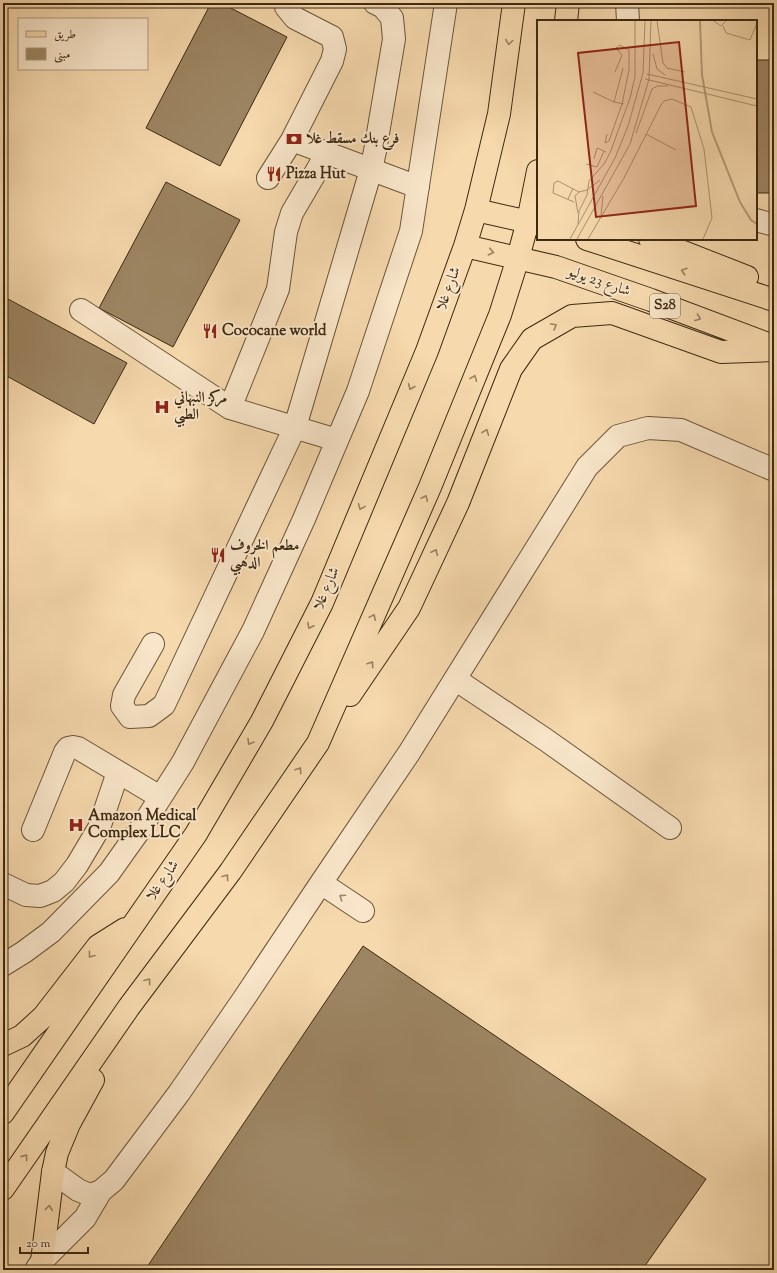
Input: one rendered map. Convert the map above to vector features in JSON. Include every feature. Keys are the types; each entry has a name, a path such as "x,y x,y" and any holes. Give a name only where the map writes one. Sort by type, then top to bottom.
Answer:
{"main road":[{"name":"شارع غلا","path":"3,1113 196,834 262,722 322,603 426,351 465,246 476,210 498,114 514,3"},
{"path":"566,20 568,3"},
{"path":"318,743 430,488 500,314 518,258 533,223 537,181"},
{"path":"476,210 533,223"},
{"path":"590,240 774,300"},
{"path":"653,240 774,288"},
{"name":"شارع 23 يوليو","path":"465,246 556,267 651,300 774,346"},
{"path":"3,1189 129,1007 230,872 408,608 458,503 511,369 532,339 572,316 612,313 721,352 774,350"},
{"path":"9,1038 43,1017 98,946 133,924"},
{"path":"40,1266 57,1153 69,1124 104,1060 119,1037 129,1007"}],"street":[{"path":"268,178 292,140 332,61 335,49 332,37 295,18 286,8 286,3"},
{"path":"153,644 124,695 122,706 130,717 148,716 164,705 295,427 371,170 394,39 392,18 383,7 375,3"},
{"path":"3,965 51,932 109,873 183,762 253,630 304,519 358,391 410,232 446,3"},
{"path":"627,3 628,20"},
{"path":"292,140 418,187"},
{"path":"230,408 278,289 286,232 292,213 327,153"},
{"path":"757,220 774,225"},
{"path":"82,310 230,408 337,440"},
{"path":"40,1266 85,1218 101,1191 114,1180 179,1093 245,998 320,883 409,753 587,467 618,436 648,428 681,430 774,470"},
{"path":"456,679 546,740 670,828"},
{"path":"33,830 68,748 78,748 160,797"},
{"path":"3,884 26,896 40,896 53,891 64,882 77,865 100,828 118,772"},
{"path":"320,883 364,911"},
{"path":"53,1172 78,1190 90,1195 101,1191"}],"building":[{"path":"211,3 221,3 287,37 220,166 146,128"},
{"path":"757,60 774,60 774,193 757,193"},
{"path":"166,182 240,220 173,347 99,308"},
{"path":"8,299 127,363 94,424 3,374 3,308"},
{"path":"363,946 706,1179 642,1270 145,1270"}],"place":[{"name":"فرع بنك مسقط غلا","path":"294,139"},
{"name":"Pizza Hut","path":"274,174"},
{"name":"Cococane world","path":"210,331"},
{"name":"مركز النبهاني الطبي","path":"162,407"},
{"name":"مطعم الخروف الدهبي","path":"218,555"},
{"name":"Amazon Medical Complex LLC","path":"76,825"}]}
